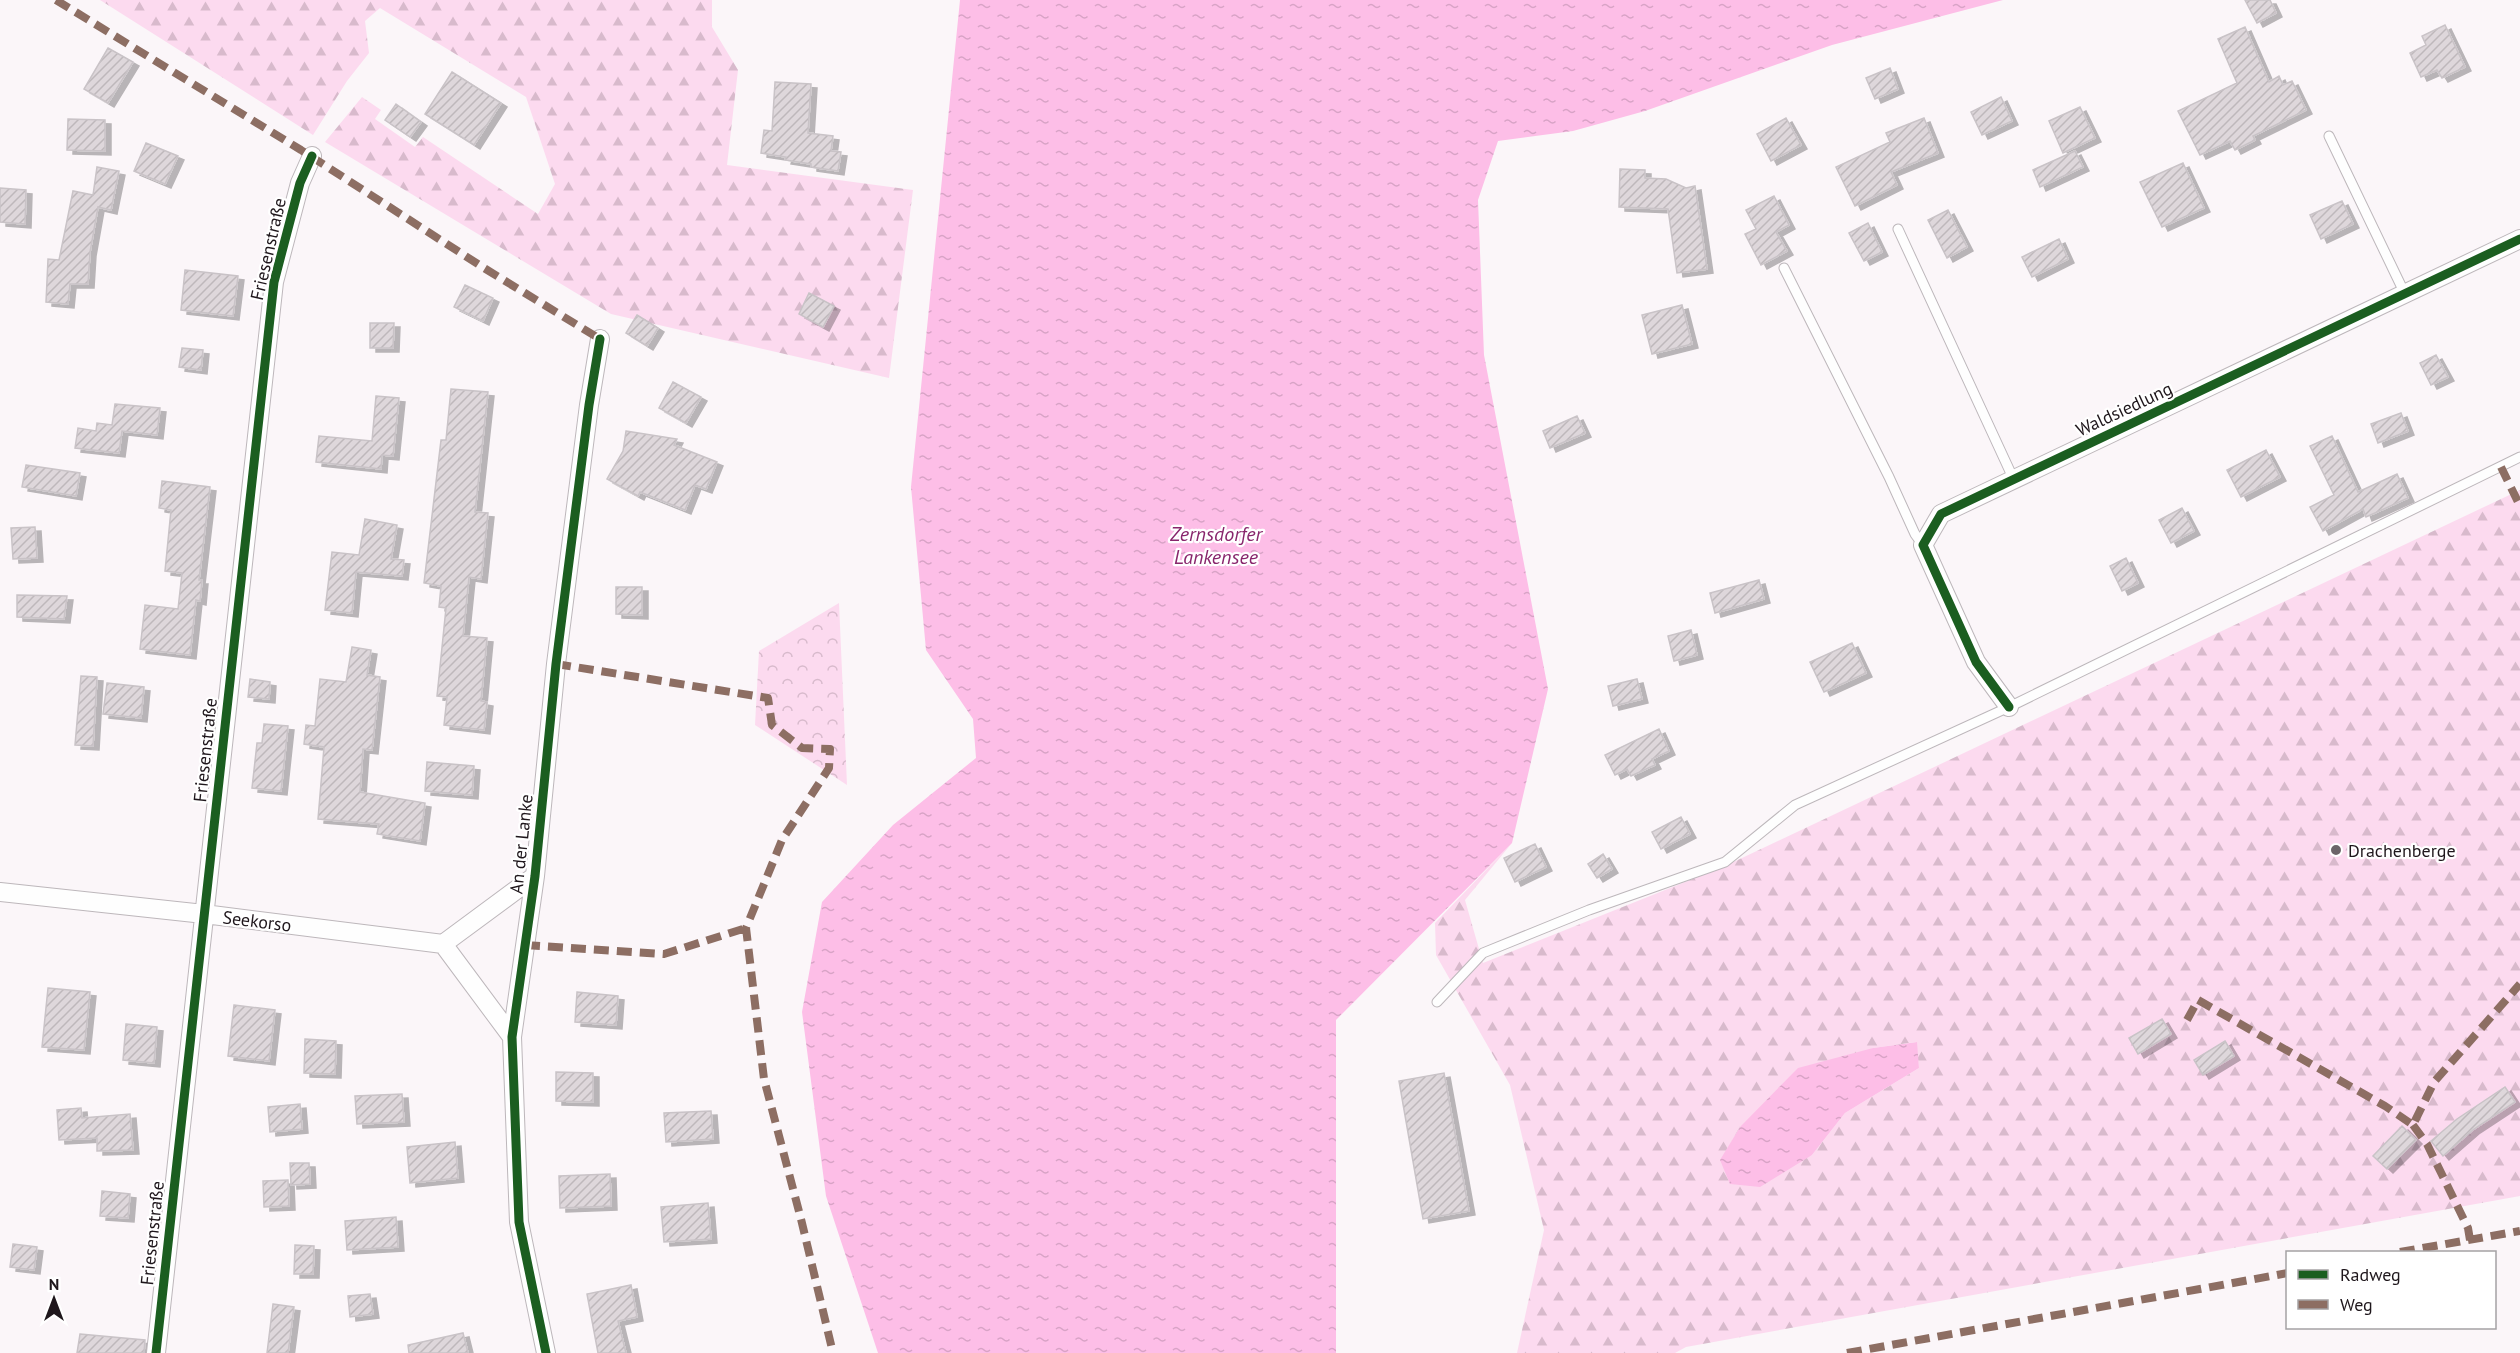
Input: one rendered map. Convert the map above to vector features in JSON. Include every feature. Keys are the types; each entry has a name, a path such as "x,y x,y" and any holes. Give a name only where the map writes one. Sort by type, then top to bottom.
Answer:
{"street":[{"name":"Friesenstraße","path":"156,1353 274,282 300,183 312,156"},
{"name":"Waldsiedlung","path":"1923,545 1941,514 2520,239"},
{"name":"An der Lanke","path":"546,1353 519,1222 512,1037 535,876 558,653 589,405 600,339"},
{"path":"1923,545 1976,662 2009,707"},
{"path":"512,1037 443,944 535,876"},
{"name":"Seekorso","path":"0,892 204,914 443,944"}],"lane":[{"path":"2329,136 2405,294"},
{"path":"1898,229 2013,480"},
{"path":"1784,268 1889,477 1915,534 1923,545"},
{"path":"1437,1002 1482,953 1589,910 1725,862 1795,805 2009,707 2520,457"}],"green space":[{"path":"100,0 712,0 712,27 738,70 727,165 913,190 889,378 611,314 325,142 362,97 381,110 375,119 415,147 423,137 538,214 555,184 526,97 380,8 365,21 369,53 347,81 313,135"},
{"path":"2520,490 2520,1196 1686,1347 1675,1353 1517,1353 1544,1230 1510,1085 1436,955 1435,923 1512,843 1465,900 1483,963 1725,866","holes":["1916,1042 1919,1068 1845,1113 1812,1155 1731,1184 1721,1160 1740,1127 1873,1048"]},
{"path":"839,603 847,785 755,725 759,651"}],"water":[{"name":"Zernsdorfer Lankensee","path":"960,0 2003,0 1832,45 1645,111 1573,131 1498,141 1478,200 1484,355 1548,689 1512,843 1336,1020 1336,1353 878,1353 826,1196 802,1012 822,902 893,825 976,758 973,719 926,650 911,487"},
{"path":"1917,1042 1919,1068 1845,1113 1812,1155 1760,1187 1730,1184 1720,1160 1740,1127 1798,1068 1873,1048"}],"building":[{"path":"2245,0 2270,0 2276,13 2257,23"},
{"path":"2445,25 2465,67 2442,78 2437,70 2421,77 2410,53 2426,45 2422,36"},
{"path":"2245,27 2269,82 2279,76 2283,85 2292,81 2306,110 2253,136 2255,140 2235,150 2230,141 2200,155 2178,111 2237,83 2218,39"},
{"path":"108,48 133,62 108,103 84,89"},
{"path":"1890,68 1898,89 1875,99 1866,78"},
{"path":"452,72 501,103 474,145 425,114"},
{"path":"775,82 811,84 808,133 833,136 831,151 841,152 838,171 811,167 811,164 785,160 786,157 761,153 764,130 772,131"},
{"path":"2001,97 2012,121 1982,135 1971,112"},
{"path":"396,104 421,122 410,137 385,120"},
{"path":"2080,107 2095,138 2063,153 2049,121"},
{"path":"1786,118 1801,145 1771,161 1757,134"},
{"path":"1924,118 1938,153 1891,172 1897,185 1855,206 1836,167 1890,142 1886,133"},
{"path":"68,119 105,120 105,151 67,150"},
{"path":"146,143 178,156 165,184 134,171"},
{"path":"2075,151 2083,167 2040,187 2033,170"},
{"path":"2183,163 2204,208 2162,227 2140,182"},
{"path":"97,167 119,171 111,210 98,207 90,252 88,284 70,284 68,304 46,302 48,259 59,260 73,191 93,195"},
{"path":"1620,169 1645,170 1645,178 1666,179 1686,188 1695,186 1707,269 1677,273 1668,209 1619,207"},
{"path":"0,188 26,190 25,224 0,222"},
{"path":"1774,196 1789,225 1776,232 1787,251 1761,265 1745,234 1756,229 1746,210"},
{"path":"2342,201 2353,224 2321,239 2310,215"},
{"path":"1948,210 1967,247 1947,258 1928,220"},
{"path":"1868,223 1882,252 1864,261 1849,233"},
{"path":"2059,239 2068,259 2032,277 2022,257"},
{"path":"185,270 238,276 233,316 181,310"},
{"path":"465,285 493,298 483,321 454,307"},
{"path":"809,293 834,306 823,327 799,314"},
{"path":"1682,305 1692,344 1652,354 1642,315"},
{"path":"637,315 658,328 647,346 626,333"},
{"path":"370,323 394,323 393,348 370,348"},
{"path":"182,348 203,350 201,370 179,367"},
{"path":"2436,355 2448,377 2431,385 2420,363"},
{"path":"673,382 701,397 686,423 659,408"},
{"path":"451,389 488,392 475,512 488,513 481,579 469,577 463,636 487,638 481,701 487,702 484,730 444,725 447,697 437,696 446,608 439,607 441,586 424,583 441,440 446,440"},
{"path":"376,396 399,398 393,456 382,455 381,469 316,462 319,436 372,441"},
{"path":"115,404 160,408 157,435 122,431 119,453 75,448 78,428 96,431 97,423 112,425"},
{"path":"2401,413 2408,431 2378,443 2371,424"},
{"path":"1577,416 1585,433 1550,448 1543,431"},
{"path":"626,431 677,439 674,445 717,462 706,489 695,485 685,510 640,492 638,496 607,479 623,451"},
{"path":"2332,436 2358,492 2397,474 2408,498 2366,517 2363,509 2323,531 2310,507 2334,495 2310,446"},
{"path":"2266,450 2280,477 2241,497 2227,470"},
{"path":"26,465 80,473 76,496 22,487"},
{"path":"162,481 210,487 199,580 202,580 200,601 196,600 190,655 140,649 145,605 178,609 182,573 165,571 171,510 159,508"},
{"path":"2182,508 2194,531 2171,543 2159,520"},
{"path":"365,519 397,525 391,559 404,560 402,576 356,572 352,613 325,610 332,552 359,555"},
{"path":"35,527 37,558 13,559 11,528"},
{"path":"2126,558 2138,583 2122,591 2110,566"},
{"path":"1759,580 1764,599 1715,613 1710,593"},
{"path":"616,587 642,587 642,615 616,614"},
{"path":"17,595 67,596 64,619 17,617"},
{"path":"1691,630 1697,655 1674,661 1668,636"},
{"path":"1852,643 1866,673 1824,692 1810,662"},
{"path":"352,647 371,650 367,675 380,677 372,750 363,749 360,792 425,803 420,841 377,834 379,824 318,819 324,747 304,744 306,725 315,726 320,679 346,682"},
{"path":"81,676 97,677 93,746 75,745"},
{"path":"250,679 270,682 269,699 248,697"},
{"path":"1637,679 1642,699 1613,706 1608,686"},
{"path":"107,683 144,687 141,718 103,714"},
{"path":"264,724 288,726 281,791 252,788 257,743 262,743"},
{"path":"1659,729 1669,751 1652,759 1655,765 1631,776 1627,769 1615,775 1605,755"},
{"path":"427,762 474,766 472,795 425,791"},
{"path":"1681,817 1690,834 1661,849 1652,832"},
{"path":"1535,844 1546,867 1515,882 1504,858"},
{"path":"1603,854 1612,869 1597,878 1588,864"},
{"path":"48,988 90,992 84,1050 42,1047"},
{"path":"577,992 618,996 616,1025 575,1022"},
{"path":"234,1005 275,1010 269,1061 228,1056"},
{"path":"2162,1019 2171,1034 2138,1054 2129,1038"},
{"path":"126,1024 157,1027 154,1063 123,1060"},
{"path":"305,1039 336,1041 335,1074 304,1073"},
{"path":"2225,1041 2234,1056 2203,1075 2194,1060"},
{"path":"556,1072 593,1073 593,1102 556,1101"},
{"path":"1444,1073 1469,1211 1423,1219 1399,1081"},
{"path":"2505,1087 2515,1102 2474,1129 2443,1156 2431,1141 2457,1119"},
{"path":"402,1094 404,1122 357,1124 355,1096"},
{"path":"300,1104 302,1129 270,1132 268,1107"},
{"path":"81,1108 82,1118 130,1114 133,1150 97,1151 97,1138 59,1140 57,1110"},
{"path":"711,1111 713,1139 666,1142 664,1113"},
{"path":"2402,1126 2416,1140 2387,1169 2373,1156"},
{"path":"455,1142 458,1178 410,1183 407,1147"},
{"path":"290,1163 309,1163 310,1184 291,1185"},
{"path":"610,1174 611,1206 560,1208 559,1176"},
{"path":"288,1180 289,1206 264,1207 263,1181"},
{"path":"102,1191 130,1194 128,1218 100,1216"},
{"path":"708,1203 711,1239 664,1242 661,1207"},
{"path":"396,1217 398,1247 347,1250 345,1221"},
{"path":"13,1244 37,1247 34,1270 10,1267"},
{"path":"295,1245 314,1246 313,1274 294,1274"},
{"path":"631,1285 637,1317 618,1321 626,1353 598,1353 587,1294"},
{"path":"370,1294 373,1314 350,1317 348,1296"},
{"path":"273,1304 294,1307 288,1353 267,1353"},
{"path":"463,1333 468,1353 409,1353 408,1345"},
{"path":"80,1334 145,1340 144,1353 77,1353"}],"marked path":[{"path":"56,0 301,150 484,268 600,339"},
{"path":"2501,467 2520,506"},
{"path":"556,664 768,698 772,725 802,748 830,749 829,768 782,840 746,928 764,1079 833,1353"},
{"path":"525,945 664,954 746,928"},
{"path":"2187,1020 2198,1000 2385,1106 2413,1125 2434,1082 2520,984"},
{"path":"2413,1125 2427,1144 2468,1228 2470,1240"},
{"path":"2406,1251 2520,1231"},
{"path":"1847,1353 2286,1273"}],"cycle path":[{"path":"156,1353 274,282 300,183 312,156"},
{"path":"2009,707 1976,662 1923,545 1941,514 2520,239"},
{"path":"546,1353 519,1222 512,1037 535,876 556,664 589,405 600,339"}],"place":[{"name":"Drachenberge","path":"2336,850"}]}
